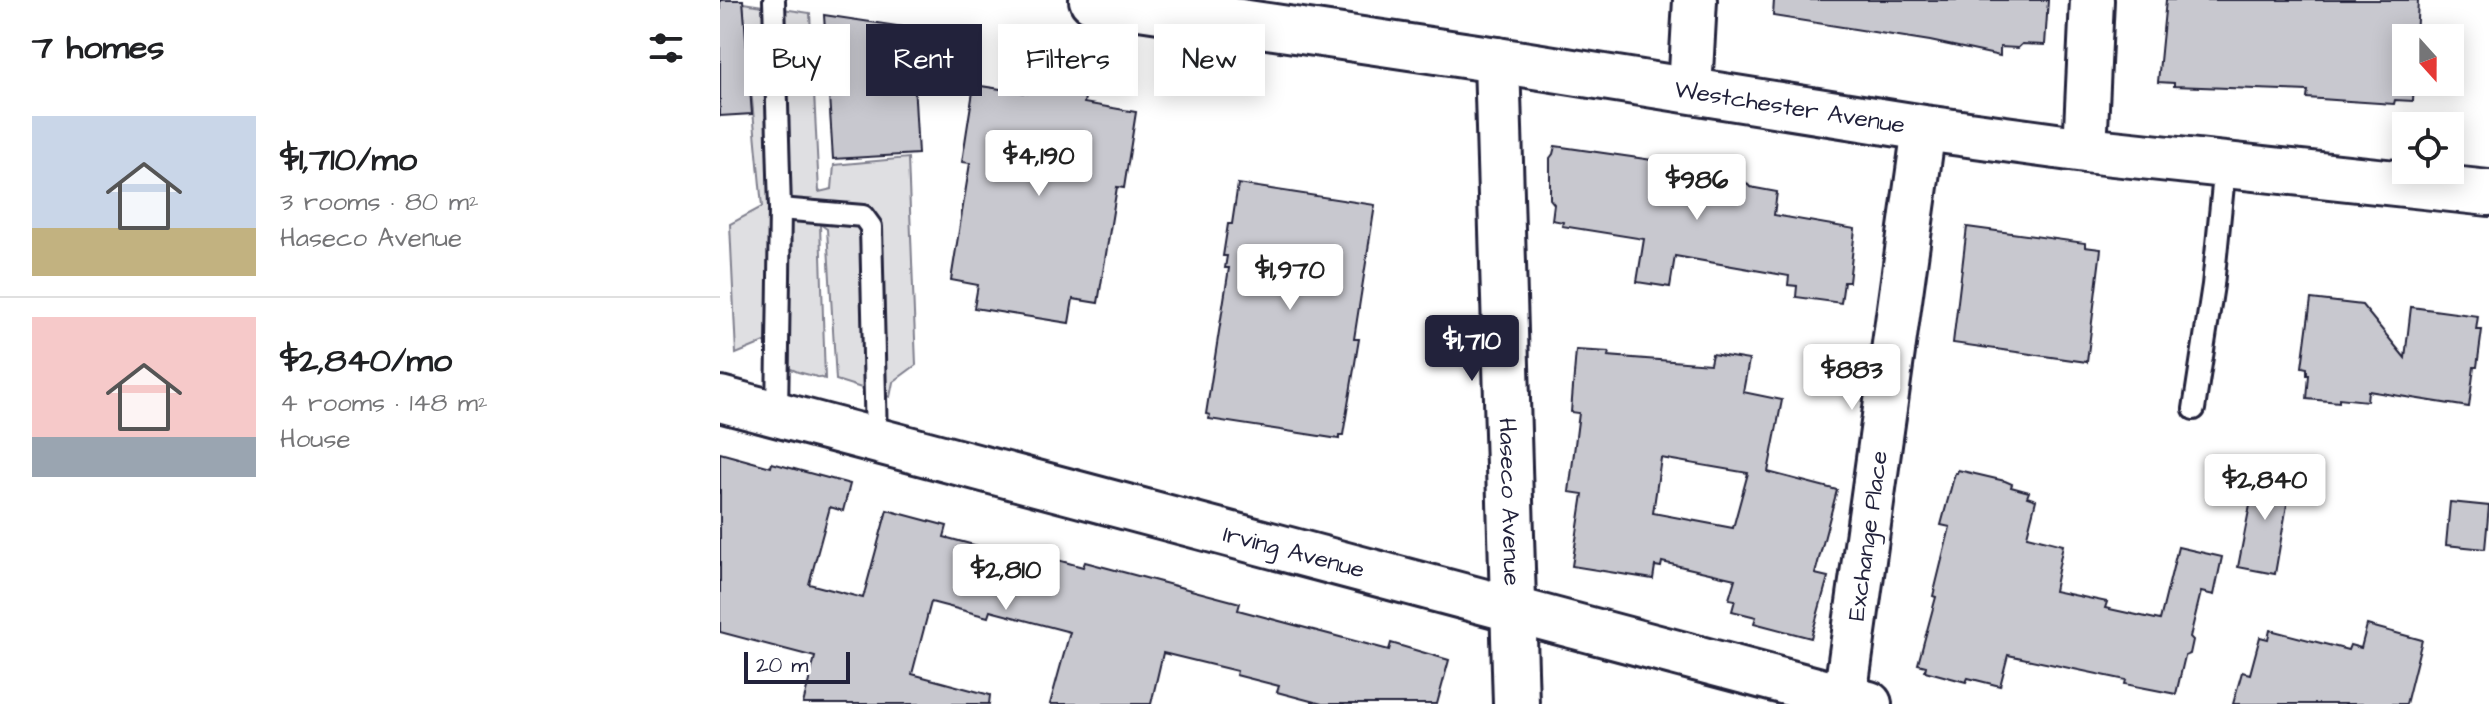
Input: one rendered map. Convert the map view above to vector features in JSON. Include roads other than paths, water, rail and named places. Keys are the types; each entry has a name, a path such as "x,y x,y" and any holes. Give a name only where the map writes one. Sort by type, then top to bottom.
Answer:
{"street":[{"name":"Westchester Avenue","path":"1092,0 1287,15 1497,60 1924,128 2085,150 2225,165 2489,184"},
{"path":"1690,90 1695,0"},
{"path":"2085,150 2092,0"},
{"name":"Haseco Avenue","path":"1497,60 1516,704"},
{"name":"Exchange Place","path":"1853,702 1924,128"},
{"name":"Irving Avenue","path":"720,399 1853,702"}],"lane":[{"path":"774,0 780,209 777,414"},
{"path":"2194,409 2213,285 2225,165"},
{"path":"780,209 863,216 871,227 876,440"}]}
